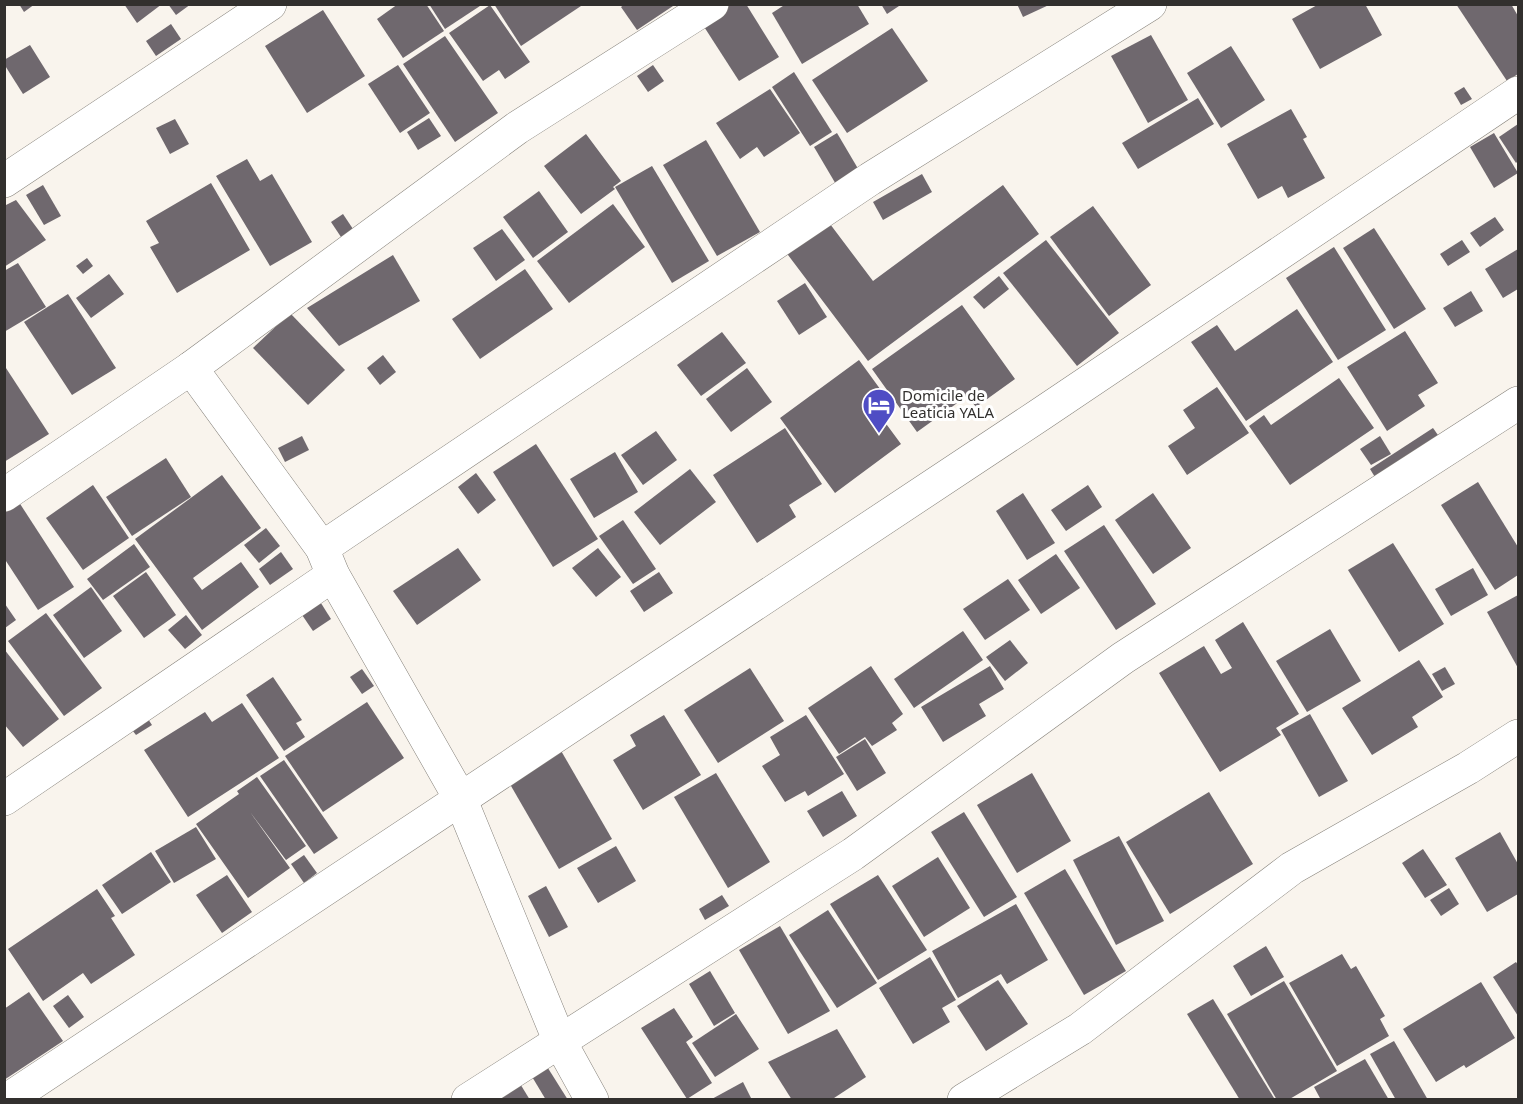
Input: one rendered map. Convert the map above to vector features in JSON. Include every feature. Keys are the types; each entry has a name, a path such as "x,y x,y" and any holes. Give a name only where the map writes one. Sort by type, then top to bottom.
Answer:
{"street":[{"path":"4,181 270,4"},
{"path":"4,495 191,368 517,128 712,4"},
{"path":"4,799 328,562 870,179 1150,4"},
{"path":"7,1100 1041,414 1518,93"},
{"path":"191,368 328,562 460,798 560,1042 592,1100"},
{"path":"468,1100 853,854 1123,658 1518,403"},
{"path":"964,1100 1080,1029 1292,868 1458,774 1518,736"}],"building":[{"path":"19,4 35,4 24,12"},
{"path":"124,4 162,4 137,23"},
{"path":"168,4 191,4 176,15"},
{"path":"398,4 426,4 444,31 403,58 377,19"},
{"path":"429,4 483,4 445,29"},
{"path":"494,4 584,4 521,46"},
{"path":"625,4 676,4 637,30 621,7"},
{"path":"730,4 746,4 779,57 739,81 701,22"},
{"path":"786,4 857,4 869,24 802,64 772,13"},
{"path":"881,4 902,4 887,14"},
{"path":"1017,4 1051,4 1023,17"},
{"path":"1319,4 1365,4 1382,35 1320,69 1292,19"},
{"path":"1456,4 1511,4 1518,16 1518,74 1507,81"},
{"path":"490,5 530,62 505,79 499,70 483,81 449,33"},
{"path":"323,10 365,76 307,113 265,46"},
{"path":"171,24 181,39 156,56 146,41"},
{"path":"892,28 928,81 847,133 812,80"},
{"path":"1151,35 1188,100 1148,123 1111,56"},
{"path":"445,36 498,113 455,142 403,64"},
{"path":"30,45 50,77 23,94 4,64 4,60"},
{"path":"1231,46 1265,100 1221,128 1187,73"},
{"path":"398,65 430,113 400,133 368,84"},
{"path":"653,65 664,81 648,92 637,76"},
{"path":"794,72 832,132 810,146 772,87"},
{"path":"1464,87 1472,99 1461,105 1454,93"},
{"path":"770,89 800,133 764,157 757,147 740,159 716,123"},
{"path":"1198,98 1214,124 1138,169 1122,143"},
{"path":"1291,109 1307,137 1303,139 1325,178 1288,198 1282,186 1258,199 1227,144"},
{"path":"429,118 441,136 418,150 407,132"},
{"path":"175,119 189,144 170,154 156,128"},
{"path":"1518,124 1518,161 1516,163 1499,137"},
{"path":"837,133 860,172 837,186 814,147"},
{"path":"1494,133 1518,173 1494,188 1470,147"},
{"path":"586,134 621,181 613,187 615,189 581,214 544,166"},
{"path":"706,140 760,232 717,256 663,165"},
{"path":"247,159 260,181 272,174 312,242 270,266 216,176"},
{"path":"652,166 709,261 672,283 615,187"},
{"path":"922,174 932,192 883,220 873,202"},
{"path":"211,183 250,250 177,293 150,247 159,243 146,221"},
{"path":"43,185 61,216 44,225 26,195"},
{"path":"1003,185 1039,234 868,361 782,247 824,216 873,281"},
{"path":"539,191 568,232 533,258 503,217"},
{"path":"16,200 46,240 4,267 4,206"},
{"path":"613,204 645,247 569,303 537,261"},
{"path":"1093,206 1151,285 1109,316 1050,237"},
{"path":"343,214 353,229 341,237 331,222"},
{"path":"1495,217 1504,230 1480,247 1470,233"},
{"path":"1374,228 1426,309 1394,329 1343,248"},
{"path":"502,229 525,260 496,281 473,248"},
{"path":"1046,240 1119,333 1077,366 1003,273"},
{"path":"1462,240 1470,252 1448,266 1440,254"},
{"path":"1334,247 1386,330 1338,360 1286,278"},
{"path":"1518,249 1518,289 1503,298 1485,269"},
{"path":"393,255 420,301 339,346 307,308"},
{"path":"87,258 93,266 83,274 76,266"},
{"path":"18,263 46,307 4,332 4,271"},
{"path":"525,269 553,309 480,359 452,319"},
{"path":"109,274 124,294 91,318 76,298"},
{"path":"999,276 1009,289 984,309 973,297"},
{"path":"805,283 827,317 799,335 777,301"},
{"path":"1471,291 1483,311 1455,327 1443,308"},
{"path":"68,294 116,368 72,395 24,322"},
{"path":"962,305 1015,379 976,407 967,396 917,432 872,369"},
{"path":"1297,309 1333,362 1246,421 1191,342 1217,325 1235,351"},
{"path":"290,313 345,370 308,405 253,348"},
{"path":"1405,331 1438,383 1418,395 1425,406 1387,431 1347,367"},
{"path":"722,332 746,363 701,396 677,365"},
{"path":"383,355 396,372 380,385 367,368"},
{"path":"859,360 883,393 870,402 901,444 835,493 780,418"},
{"path":"4,365 49,434 4,462"},
{"path":"747,368 772,402 731,432 706,399"},
{"path":"1339,378 1374,428 1290,485 1249,426 1264,415 1271,425"},
{"path":"1217,387 1249,433 1187,475 1168,446 1195,428 1183,410"},
{"path":"785,428 822,484 789,505 796,517 757,543 713,475"},
{"path":"1433,428 1445,445 1381,487 1370,469"},
{"path":"656,431 677,460 643,485 621,455"},
{"path":"302,436 309,450 285,462 278,448"},
{"path":"1380,436 1391,454 1371,465 1360,449"},
{"path":"536,444 598,539 553,567 493,472"},
{"path":"615,452 638,492 594,518 570,479"},
{"path":"166,458 191,497 132,536 106,497"},
{"path":"690,469 716,502 660,545 634,512"},
{"path":"476,473 496,500 478,514 458,487"},
{"path":"222,475 261,528 193,578 202,590 241,562 259,587 202,630 135,539"},
{"path":"1478,482 1518,547 1518,575 1495,590 1441,505"},
{"path":"93,485 129,538 83,570 46,518"},
{"path":"1088,485 1102,507 1066,531 1051,510"},
{"path":"13,493 74,587 38,610 4,558 4,499"},
{"path":"1023,493 1055,543 1027,560 996,511"},
{"path":"1153,493 1191,548 1153,574 1115,520"},
{"path":"623,520 656,569 633,584 599,536"},
{"path":"1104,525 1156,604 1116,630 1064,551"},
{"path":"266,528 280,546 259,563 244,545"},
{"path":"1393,543 1444,624 1399,652 1348,570"},
{"path":"134,544 150,567 103,600 87,579"},
{"path":"458,548 481,580 417,625 393,591"},
{"path":"598,548 621,577 596,597 572,568"},
{"path":"281,552 293,569 270,585 259,569"},
{"path":"1056,554 1080,588 1041,614 1018,580"},
{"path":"1473,568 1488,595 1451,616 1435,589"},
{"path":"146,572 176,615 144,638 113,596"},
{"path":"659,572 673,593 644,612 630,591"},
{"path":"1008,579 1030,610 985,640 963,609"},
{"path":"91,587 122,631 84,658 53,615"},
{"path":"1518,595 1518,668 1487,612"},
{"path":"319,600 331,619 313,631 300,612"},
{"path":"5,604 16,620 5,628"},
{"path":"46,613 102,688 64,716 8,641"},
{"path":"186,615 202,635 185,649 168,630"},
{"path":"1243,622 1299,714 1276,728 1281,735 1220,772 1159,673 1204,646 1221,674 1232,668 1215,640"},
{"path":"1330,629 1361,681 1307,712 1276,661"},
{"path":"963,631 983,660 914,708 894,679"},
{"path":"1010,640 1028,663 1005,681 986,657"},
{"path":"4,649 59,719 23,747 4,724"},
{"path":"1419,660 1443,697 1412,717 1418,727 1372,755 1342,708"},
{"path":"871,666 903,714 892,723 897,730 872,746 865,737 839,754 808,708"},
{"path":"990,666 1004,689 979,704 986,716 943,742 921,707"},
{"path":"1445,667 1455,684 1442,691 1432,674"},
{"path":"750,668 784,721 718,763 684,710"},
{"path":"362,669 374,686 362,694 350,677"},
{"path":"273,677 302,720 296,723 305,737 284,751 246,695"},
{"path":"367,702 404,758 323,812 285,756"},
{"path":"242,703 279,758 188,817 144,750 205,712 212,722"},
{"path":"1310,714 1348,781 1319,797 1281,730"},
{"path":"664,715 701,775 643,810 613,760 636,746 630,735"},
{"path":"806,715 844,774 808,796 805,791 785,802 762,766 780,755 770,737"},
{"path":"146,716 152,725 136,735 129,726"},
{"path":"865,739 886,773 857,791 836,757"},
{"path":"556,742 612,839 559,869 503,772"},
{"path":"284,760 338,838 314,854 260,776"},
{"path":"716,773 770,862 728,888 674,797"},
{"path":"1032,773 1071,841 1017,873 977,805"},
{"path":"257,777 306,846 286,860 250,812 290,868 248,898 196,824 239,794 237,791"},
{"path":"842,791 857,816 823,837 807,811"},
{"path":"1209,792 1253,864 1170,914 1126,842"},
{"path":"964,812 1017,897 984,917 931,832"},
{"path":"196,827 216,859 174,883 155,851"},
{"path":"1500,832 1518,864 1518,894 1487,912 1455,858"},
{"path":"1119,836 1164,921 1116,945 1073,860"},
{"path":"616,846 636,881 598,903 577,868"},
{"path":"1423,849 1447,885 1425,898 1402,863"},
{"path":"151,852 171,882 122,914 102,885"},
{"path":"304,855 317,873 304,883 291,864"},
{"path":"938,857 970,908 924,937 892,886"},
{"path":"1065,869 1126,971 1084,995 1024,893"},
{"path":"227,875 252,912 222,933 196,895"},
{"path":"878,875 927,950 878,980 830,904"},
{"path":"546,886 568,927 549,937 528,896"},
{"path":"1449,888 1459,904 1441,916 1430,900"},
{"path":"97,889 115,916 111,918 135,955 91,984 83,973 43,1001 8,949"},
{"path":"722,895 729,906 705,920 699,909"},
{"path":"1016,904 1048,960 1007,984 1001,974 958,998 932,951"},
{"path":"828,910 877,983 837,1008 789,935"},
{"path":"780,926 830,1011 788,1034 739,950"},
{"path":"1266,946 1284,977 1251,996 1233,966"},
{"path":"1342,954 1351,969 1356,966 1385,1016 1380,1019 1389,1036 1337,1066 1289,983"},
{"path":"930,957 956,1000 942,1008 950,1022 913,1044 879,988"},
{"path":"1516,962 1518,965 1518,1016 1493,977"},
{"path":"710,971 735,1013 714,1026 689,984"},
{"path":"998,980 1028,1024 986,1051 957,1006"},
{"path":"1284,981 1337,1071 1288,1100 1277,1100 1227,1014"},
{"path":"1481,982 1515,1038 1466,1068 1464,1065 1436,1082 1403,1029"},
{"path":"29,992 63,1041 4,1080 4,1009"},
{"path":"68,995 84,1017 69,1028 53,1006"},
{"path":"1213,999 1274,1098 1240,1100 1187,1014"},
{"path":"674,1008 693,1037 686,1042 712,1083 687,1099 641,1028"},
{"path":"736,1014 759,1049 715,1077 692,1043"},
{"path":"837,1029 866,1077 831,1100 792,1100 768,1062"},
{"path":"1394,1041 1428,1100 1396,1100 1370,1054"},
{"path":"1365,1059 1389,1100 1321,1100 1314,1087"},
{"path":"546,1065 568,1100 546,1100 531,1075"},
{"path":"519,1082 530,1100 489,1100"},
{"path":"743,1082 752,1100 710,1100"}],"place":[{"name":"Domicile de Leaticia YALA","path":"879,434"}]}
